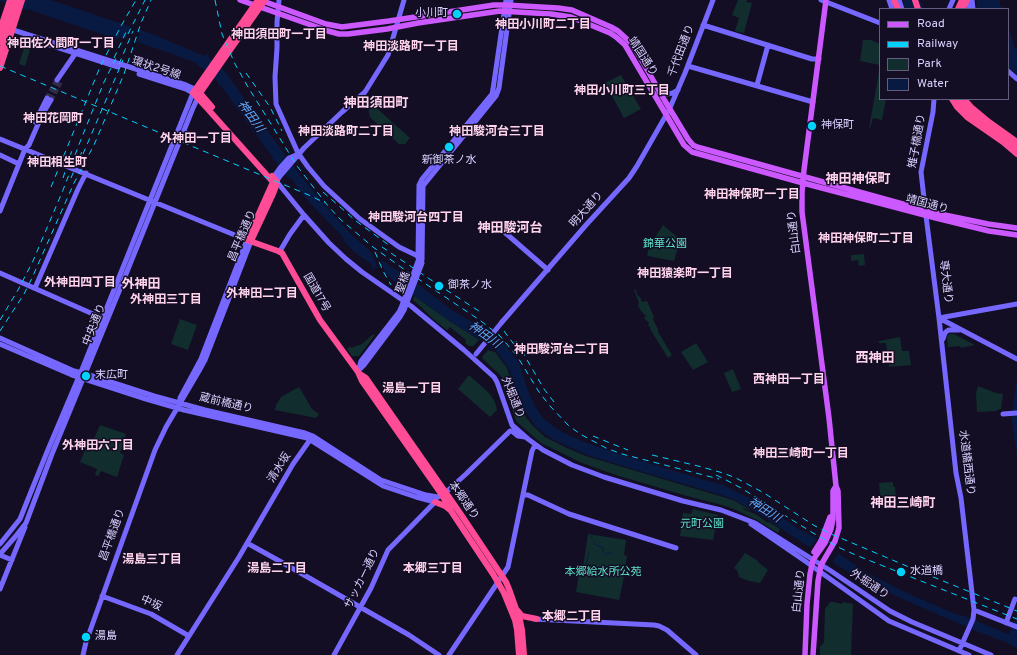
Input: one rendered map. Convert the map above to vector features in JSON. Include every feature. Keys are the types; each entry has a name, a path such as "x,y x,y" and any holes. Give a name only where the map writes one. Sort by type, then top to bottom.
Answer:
{"highway":[{"path":"0,56 18,0"},
{"path":"8,30 22,0"},
{"path":"0,67 8,30 11,1"},
{"path":"0,42 11,1"},
{"name":"中央通り","path":"197,93 260,2"},
{"path":"197,93 275,182"},
{"path":"953,100 967,117 1003,142 1017,154"},
{"path":"957,100 968,111 1017,148"},
{"path":"963,100 971,108 1017,142"},
{"name":"昌平橋通り","path":"249,240 275,182"},
{"path":"249,240 280,251"},
{"name":"国道17号","path":"280,251 320,320 358,372"},
{"name":"本郷通り","path":"358,372 362,381 444,494 460,513 509,589 517,610 519,655"},
{"name":"本郷通り","path":"444,494 451,511 504,593 522,630 524,655"},
{"path":"435,502 445,506 451,511"},
{"path":"517,610 522,616 537,619"}],"main road":[{"name":"靖国通り","path":"240,0 260,2 279,7 337,27 398,20 494,5 572,10 603,23 618,31 625,37 633,47 670,110 693,145 803,180"},
{"name":"白山通り","path":"813,655 817,588 821,568 824,559 832,547 839,528 838,491 836,486 826,394 802,212 803,180 819,59 824,0"},
{"name":"靖国通り","path":"260,2 278,14 338,34 396,27 495,11 508,5 571,17 610,33 624,45 684,145 692,152 803,180 989,231 1017,235"},
{"name":"靖国通り","path":"926,213 1017,228"},
{"name":"白山通り","path":"805,655 807,604 810,577 816,553 823,542 832,509 833,491 836,486"}],"street":[{"path":"280,0 277,22 275,77 276,104 298,153 321,182 360,219 399,247 420,259 424,185 496,96 499,88 508,5"},
{"path":"275,182 277,172 282,170 290,160 365,92 388,54 404,0"},
{"name":"千代田通り","path":"670,110 713,0"},
{"path":"824,0 879,23"},
{"path":"703,25 812,59 819,59"},
{"path":"0,46 8,30"},
{"name":"環状2号線","path":"8,30 197,93"},
{"path":"757,85 768,45"},
{"path":"59,81 77,53"},
{"path":"688,66 813,102"},
{"path":"1009,72 1017,79"},
{"path":"1009,77 1017,84"},
{"path":"659,92 663,94 673,94 678,90"},
{"name":"中央通り","path":"0,554 26,523 82,376 102,318 150,200 197,93"},
{"name":"中央通り","path":"0,544 20,519 47,452 82,376 156,203 197,93"},
{"path":"0,211 26,144 49,99"},
{"name":"雉子橋通り","path":"926,213 921,172 933,112 934,100"},
{"name":"明大通り","path":"474,356 502,322 629,178 670,110"},
{"path":"0,139 249,240"},
{"path":"0,155 19,164"},
{"path":"35,288 86,174"},
{"name":"外堀通り","path":"275,182 329,243 346,259 411,306 474,356 495,378 511,423 535,445 572,466 640,489 721,510 759,525 813,563 890,611 991,655"},
{"name":"専大通り","path":"926,213 939,318 1016,359"},
{"path":"280,251 304,215"},
{"path":"494,223 548,270"},
{"name":"昌平橋通り","path":"83,655 102,596 155,450 201,359 249,240"},
{"name":"聖橋","path":"358,372 361,361 402,309 420,259"},
{"path":"0,273 102,318"},
{"path":"939,318 1017,304"},
{"path":"954,326 952,317 955,315"},
{"name":"水道橋西通り","path":"939,318 955,452 956,473 961,498 974,610 973,619 959,651"},
{"path":"942,344 944,335 947,331 962,330"},
{"name":"蔵前橋通り","path":"0,338 82,376"},
{"name":"蔵前橋通り","path":"0,344 51,366 154,396 178,406 305,433 310,440 383,486 435,502"},
{"path":"1003,414 1017,413"},
{"path":"444,494 510,431 518,436 526,438"},
{"name":"蔵前橋通り","path":"310,440 381,480 426,495 438,497 444,494"},
{"name":"清水坂","path":"177,655 247,543 293,464 310,440"},
{"path":"449,655 508,567 532,451 535,445"},
{"name":"サッカー通り","path":"334,655 361,608 388,550 444,494"},
{"path":"523,495 528,495 569,514 676,548"},
{"path":"0,589 26,523"},
{"path":"247,543 409,635 439,655"},
{"path":"0,554 12,560"},
{"name":"外堀通り","path":"821,568 889,621 969,655"},
{"name":"中坂","path":"102,596 151,614 189,636"},
{"path":"1006,623 1015,599"},
{"path":"974,610 1015,626"},
{"path":"517,620 537,619 654,625 666,630 696,655"}],"green space":[{"path":"738,0 747,0 746,2 752,3 744,33 735,31 739,18 732,15"},
{"path":"863,40 871,40 879,44 879,65 860,61"},
{"path":"26,42 32,44 25,66 19,64"},
{"path":"879,72 879,100 886,100 882,120 873,118 869,128"},
{"path":"621,75 641,109 624,118 605,83"},
{"path":"369,103 371,103 410,138 405,144 399,144 370,117 368,106"},
{"name":"錦華公園","path":"663,225 683,242 678,248 674,261 647,255 650,245"},
{"path":"864,254 865,265 859,266 858,260 851,261 851,255"},
{"path":"635,289 642,302 647,301 654,317 653,320 658,332 672,355 668,358 650,329 651,328 648,325 649,323 644,318 646,316 638,306 639,303 634,290"},
{"path":"414,296 479,340 473,346 469,346 465,343 465,339 450,327 447,330 433,319 413,300"},
{"path":"180,319 197,325 188,350 171,344"},
{"path":"949,334 954,334 975,345 961,348 960,346 948,347 947,337"},
{"path":"372,335 375,335 359,356 352,356 347,349 350,346 351,348 362,344"},
{"path":"900,337 902,351 909,351 911,365 889,367 886,343 879,343 879,341"},
{"path":"696,343 708,362 693,370 681,352"},
{"path":"488,350 495,352 507,368 517,401 525,416 545,437 586,456 733,500 752,511 743,509 757,515 780,529 778,533 757,520 734,509 619,476 582,463 541,443 517,422 501,376 482,358"},
{"path":"733,369 741,389 732,392 724,373"},
{"path":"469,375 490,394 495,402 497,410 490,417 458,389"},
{"path":"978,386 1003,394 1001,409 996,411 977,412 976,393"},
{"path":"299,387 312,409 319,414 316,418 275,410 281,397"},
{"path":"100,425 126,434 120,453 124,455 117,477 101,471 98,476 95,475 97,469 80,462 89,440 93,441"},
{"path":"893,482 897,507 883,508 881,506 879,483"},
{"name":"元町公園","path":"693,509 718,515 713,540 680,536 683,513 691,514"},
{"name":"本郷給水所公苑","path":"588,534 626,540 624,555 627,556 619,600 576,592 580,567 583,567"},
{"path":"745,553 758,561 768,570 760,583 739,577 737,570 734,568"},
{"path":"830,602 853,604 851,655 820,655 820,646 824,642 825,609"}],"water":[{"name":"神田川","path":"0,0 51,0 152,34 204,56 206,54 208,55 209,58 226,72 296,170 351,234 371,253 419,285 453,311 472,322 489,328 498,337 519,363 528,391 536,408 543,418 554,427 587,443 622,455 721,484 749,498 774,514 776,513 797,528 816,538 865,572 909,594 953,613 962,615 1008,634 1017,616 1017,648 898,597 866,580 864,581 835,564 759,514 731,498 590,456 552,439 535,426 524,409 509,369 498,353 448,320 391,279 389,276 374,267 374,270 372,270 371,264 354,252 343,240 344,238 308,201 290,177 288,178 272,159 273,158 222,87 220,85 219,86 217,81 202,68 197,66 197,63 137,42 136,44 119,37 117,40 27,9 25,10"},
{"path":"902,0 920,0 924,8 906,8"},
{"path":"976,0 1000,0 1000,6 1004,8 977,8"},
{"path":"1009,29 1015,50 1017,49 1017,75 1009,68"},
{"path":"1017,380 1017,454 1011,417"}],"pier":[{"path":"132,25 141,28 136,44 124,40"},
{"path":"371,252 380,259 387,277 378,270"},
{"path":"491,327 500,335 488,349 479,342"},
{"path":"817,538 839,552 833,561 834,565 806,547 812,546"}],"waterway":[{"path":"594,542 596,545 602,547 606,554 612,553"},
{"path":"586,564 589,553"}],"tunnel":[{"path":"47,98 57,80"},
{"path":"51,100 61,81"}],"railway":[{"path":"51,187 100,67 136,0"},
{"path":"128,34 145,0"},
{"path":"0,331 24,294 74,183 94,145 124,74 141,23 151,0"},
{"path":"215,0 222,34 235,64 248,87 297,166 340,219 373,247 481,321 500,336 517,356 539,392 550,406 568,425 580,434 606,448 622,454 719,479"},
{"path":"119,64 133,31"},
{"path":"114,58 126,32"},
{"path":"75,155 104,82 118,54"},
{"path":"83,154 123,60"},
{"path":"0,66 325,203"},
{"path":"246,73 270,107 282,131"},
{"path":"63,178 73,147"},
{"path":"71,178 83,149"},
{"path":"0,320 33,261 70,172"},
{"path":"323,192 356,221 390,246"},
{"path":"382,247 482,313"},
{"path":"375,252 391,285"},
{"path":"504,331 516,347"},
{"path":"516,341 544,389 554,402"},
{"path":"593,436 628,450"},
{"path":"652,455 702,467 736,478 764,493 815,526 831,534 1017,611"},
{"path":"716,475 741,488 840,548 1017,619"}],"place":[{"name":"小川町","path":"457,14"},
{"name":"神保町","path":"812,126"},
{"name":"新御茶ノ水","path":"449,147"},
{"name":"御茶ノ水","path":"439,286"},
{"name":"末広町","path":"86,376"},
{"name":"水道橋","path":"901,572"},
{"name":"湯島","path":"86,637"}],"district":[{"name":"神田小川町二丁目","path":"543,26"},
{"name":"神田須田町一丁目","path":"279,36"},
{"name":"神田佐久間町一丁目","path":"61,45"},
{"name":"神田淡路町一丁目","path":"411,48"},
{"name":"神田小川町三丁目","path":"622,92"},
{"name":"神田須田町","path":"376,104"},
{"name":"神田花岡町","path":"53,120"},
{"name":"神田淡路町二丁目","path":"346,133"},
{"name":"神田駿河台三丁目","path":"497,133"},
{"name":"外神田一丁目","path":"196,140"},
{"name":"神田相生町","path":"57,164"},
{"name":"神田神保町","path":"858,180"},
{"name":"神田神保町一丁目","path":"752,196"},
{"name":"神田駿河台四丁目","path":"416,219"},
{"name":"神田駿河台","path":"510,229"},
{"name":"神田神保町二丁目","path":"866,240"},
{"name":"神田猿楽町一丁目","path":"685,275"},
{"name":"外神田四丁目","path":"80,284"},
{"name":"外神田","path":"141,285"},
{"name":"外神田二丁目","path":"262,295"},
{"name":"外神田三丁目","path":"166,301"},
{"name":"神田駿河台二丁目","path":"562,351"},
{"name":"西神田","path":"875,359"},
{"name":"西神田一丁目","path":"789,381"},
{"name":"湯島一丁目","path":"412,390"},
{"name":"外神田六丁目","path":"98,447"},
{"name":"神田三崎町一丁目","path":"801,455"},
{"name":"神田三崎町","path":"903,504"},
{"name":"湯島三丁目","path":"152,561"},
{"name":"湯島二丁目","path":"277,570"},
{"name":"本郷三丁目","path":"433,570"},
{"name":"本郷二丁目","path":"572,618"}]}
